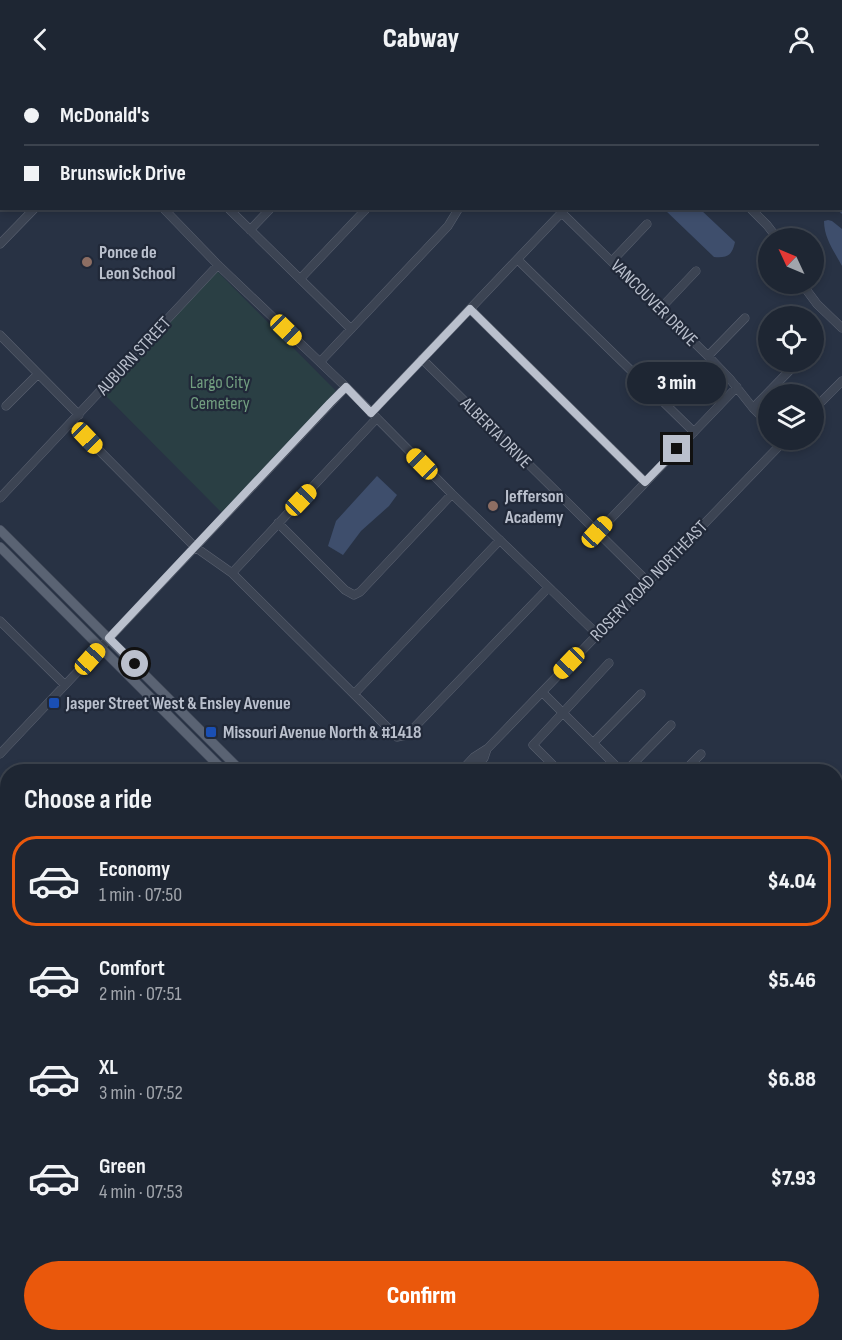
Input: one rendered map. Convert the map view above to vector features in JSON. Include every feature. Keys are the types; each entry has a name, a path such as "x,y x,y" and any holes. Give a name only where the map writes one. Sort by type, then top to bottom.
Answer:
{"main road":[{"path":"0,530 233,764"},
{"path":"0,547 217,764"},
{"path":"183,730 202,742 228,764"}],"street":[{"path":"0,244 32,210"},
{"path":"169,210 218,265 346,387 452,494 597,634"},
{"path":"230,210 351,329"},
{"path":"250,230 269,210"},
{"path":"300,279 365,210"},
{"path":"320,362 448,226 458,210"},
{"path":"752,210 769,228"},
{"path":"232,573 374,416 422,359 564,211"},
{"name":"VANCOUVER DRIVE","path":"564,211 708,356 758,413"},
{"path":"612,261 648,224"},
{"path":"518,260 694,432"},
{"name":"AUBURN STREET","path":"0,498 218,265"},
{"path":"660,309 696,271"},
{"path":"810,294 842,328"},
{"path":"470,309 645,482"},
{"path":"708,356 745,318"},
{"path":"0,335 79,415"},
{"name":"ALBERTA DRIVE","path":"422,359 648,582"},
{"path":"753,408 788,372"},
{"path":"6,406 38,374"},
{"path":"824,400 842,381"},
{"path":"0,754 346,387"},
{"path":"597,532 737,387"},
{"path":"72,423 195,547 232,573 398,737 407,735 548,588"},
{"name":"ROSERY ROAD NORTHEAST","path":"468,764 488,748 775,450"},
{"path":"278,523 345,590 354,595 452,494"},
{"path":"354,694 500,540"},
{"path":"0,621 65,685"},
{"path":"552,764 533,745 609,663"},
{"path":"542,692 614,764"},
{"path":"593,742 641,694"},
{"path":"633,764 671,725"},
{"name":"ROSERY ROAD NORTHEAST","path":"477,764 488,748"},
{"path":"691,764 701,754"}],"green space":[{"name":"Largo City Cemetery","path":"217,271 336,391 222,513 104,394"}],"water":[{"path":"665,210 701,210 735,242 732,250 726,256 714,257"},
{"path":"828,220 842,229 842,266 826,233 824,221"},
{"path":"377,476 397,495 389,506 361,531 343,555 328,546 336,521"}],"waterway":[{"path":"839,210 842,213"}],"place":[{"name":"Ponce de Leon School","path":"87,262"},
{"name":"Jefferson Academy","path":"493,506"},
{"name":"Jasper Street West & Ensley Avenue","path":"54,703"},
{"name":"Missouri Avenue North & #1418","path":"211,732"}],"route":[{"path":"135,664 109,638 330,403 346,387 371,413 470,309 645,482 677,449"}]}
